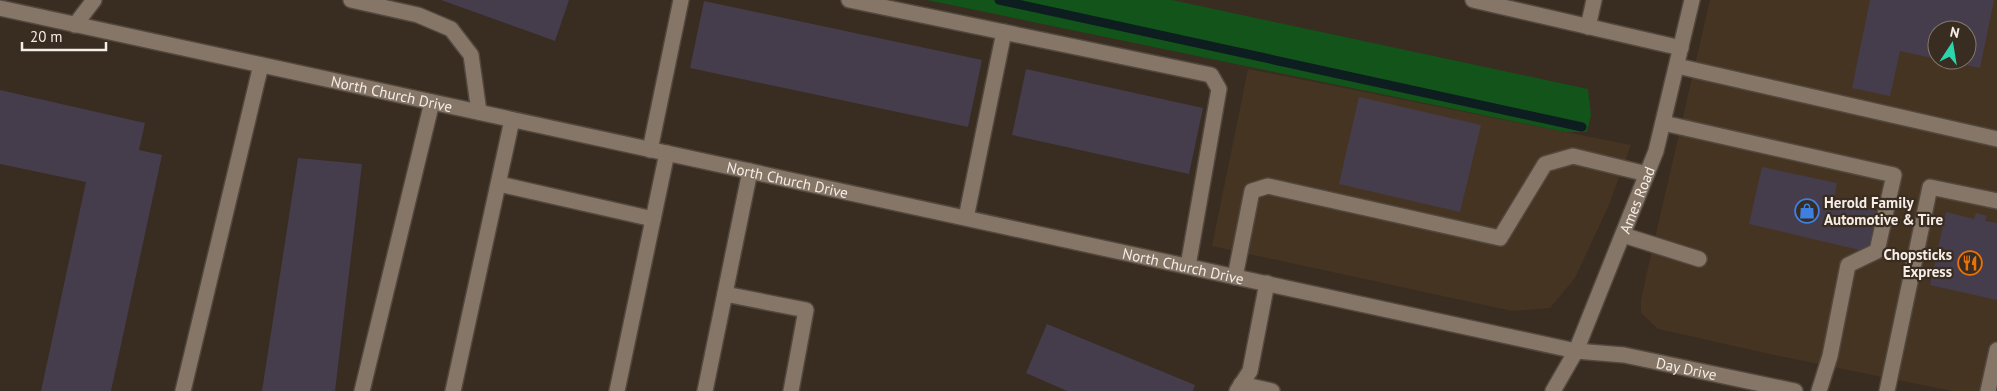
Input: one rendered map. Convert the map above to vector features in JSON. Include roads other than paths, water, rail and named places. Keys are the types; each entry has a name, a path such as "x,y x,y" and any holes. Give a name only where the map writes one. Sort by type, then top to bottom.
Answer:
{"street":[{"path":"75,24 94,0"},
{"path":"351,0 418,15 451,29 471,55 479,112"},
{"path":"650,150 681,0"},
{"path":"849,0 1211,75 1219,89 1188,266"},
{"path":"1473,0 1489,2 1681,48"},
{"path":"1588,27 1594,0"},
{"name":"Ames Road","path":"1553,391 1576,351 1656,151 1692,0"},
{"name":"North Church Drive","path":"0,8 1576,351"},
{"path":"966,218 1004,32"},
{"path":"183,391 261,65"},
{"path":"1677,66 1997,139"},
{"path":"362,391 432,102"},
{"path":"454,391 512,120"},
{"path":"1663,123 1894,175 1878,251 1848,265 1830,356 1820,391"},
{"path":"617,391 667,153"},
{"path":"1235,277 1252,192 1268,186 1500,238 1545,164 1573,156 1647,174"},
{"path":"705,391 750,171"},
{"path":"499,184 653,219"},
{"path":"1887,391 1930,187 1997,202"},
{"path":"1623,235 1699,259"},
{"path":"1267,283 1250,371 1239,388 1272,391"},
{"path":"725,294 806,310 791,391"},
{"path":"1988,391 1997,350"},
{"name":"Day Drive","path":"1576,351 1624,354 1744,386 1795,391"}],"waterway":[{"path":"999,0 1582,127"}],"place":[{"name":"Herold Family Automotive & Tire","path":"1807,211"},
{"name":"Chopsticks Express","path":"1970,263"}]}
